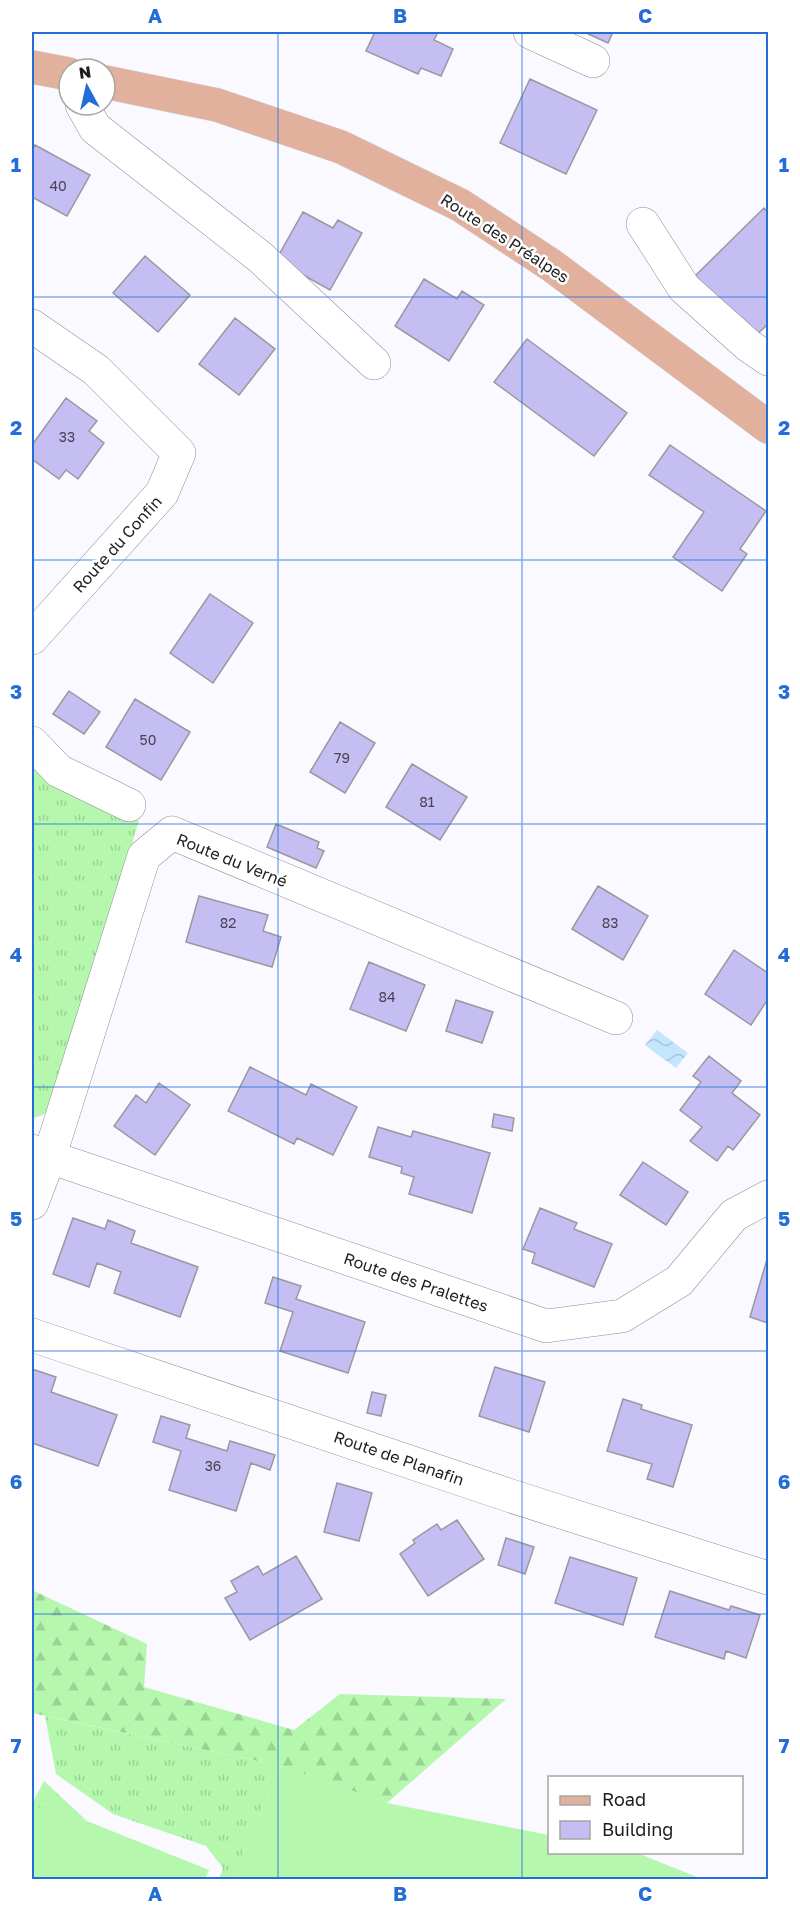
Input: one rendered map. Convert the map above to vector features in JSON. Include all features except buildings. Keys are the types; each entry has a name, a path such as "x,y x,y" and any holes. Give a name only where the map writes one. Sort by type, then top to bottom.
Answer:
{"main road":[{"path":"32,67 57,73"},
{"name":"Route des Préalpes","path":"117,84 217,105 341,147 460,205 551,265 768,427"}],"street":[{"path":"530,32 593,60"},
{"path":"89,117 95,128 260,257 374,363"},
{"path":"643,224 684,288 749,346 768,359"},
{"name":"Route du Confin","path":"32,326 96,369 179,453 162,493 32,638"},
{"path":"32,743 59,771 129,805"},
{"name":"Route du Verné","path":"40,1154 144,856 172,833 616,1018"},
{"path":"32,1203 40,1154"},
{"name":"Route des Pralettes","path":"40,1154 546,1326 622,1316 680,1281 734,1215 768,1197"},
{"name":"Route de Planafin","path":"32,1335 511,1496 768,1578"}],"green space":[{"path":"32,763 44,772 139,821 49,1112 32,1119"},
{"path":"32,1590 147,1644 144,1687 294,1730 340,1694 506,1699 387,1803 281,1766 32,1713"},
{"path":"45,1716 281,1766 232,1879 219,1879 223,1868 206,1846 113,1814 56,1774"},
{"path":"281,1766 387,1803 548,1835 548,1854 640,1854 702,1879 232,1879"},
{"path":"44,1781 87,1821 42,1803 32,1822 32,1804"},
{"path":"42,1803 209,1870 205,1879 32,1879 32,1822"}],"water":[{"path":"657,1030 688,1053 676,1068 645,1045"}]}
